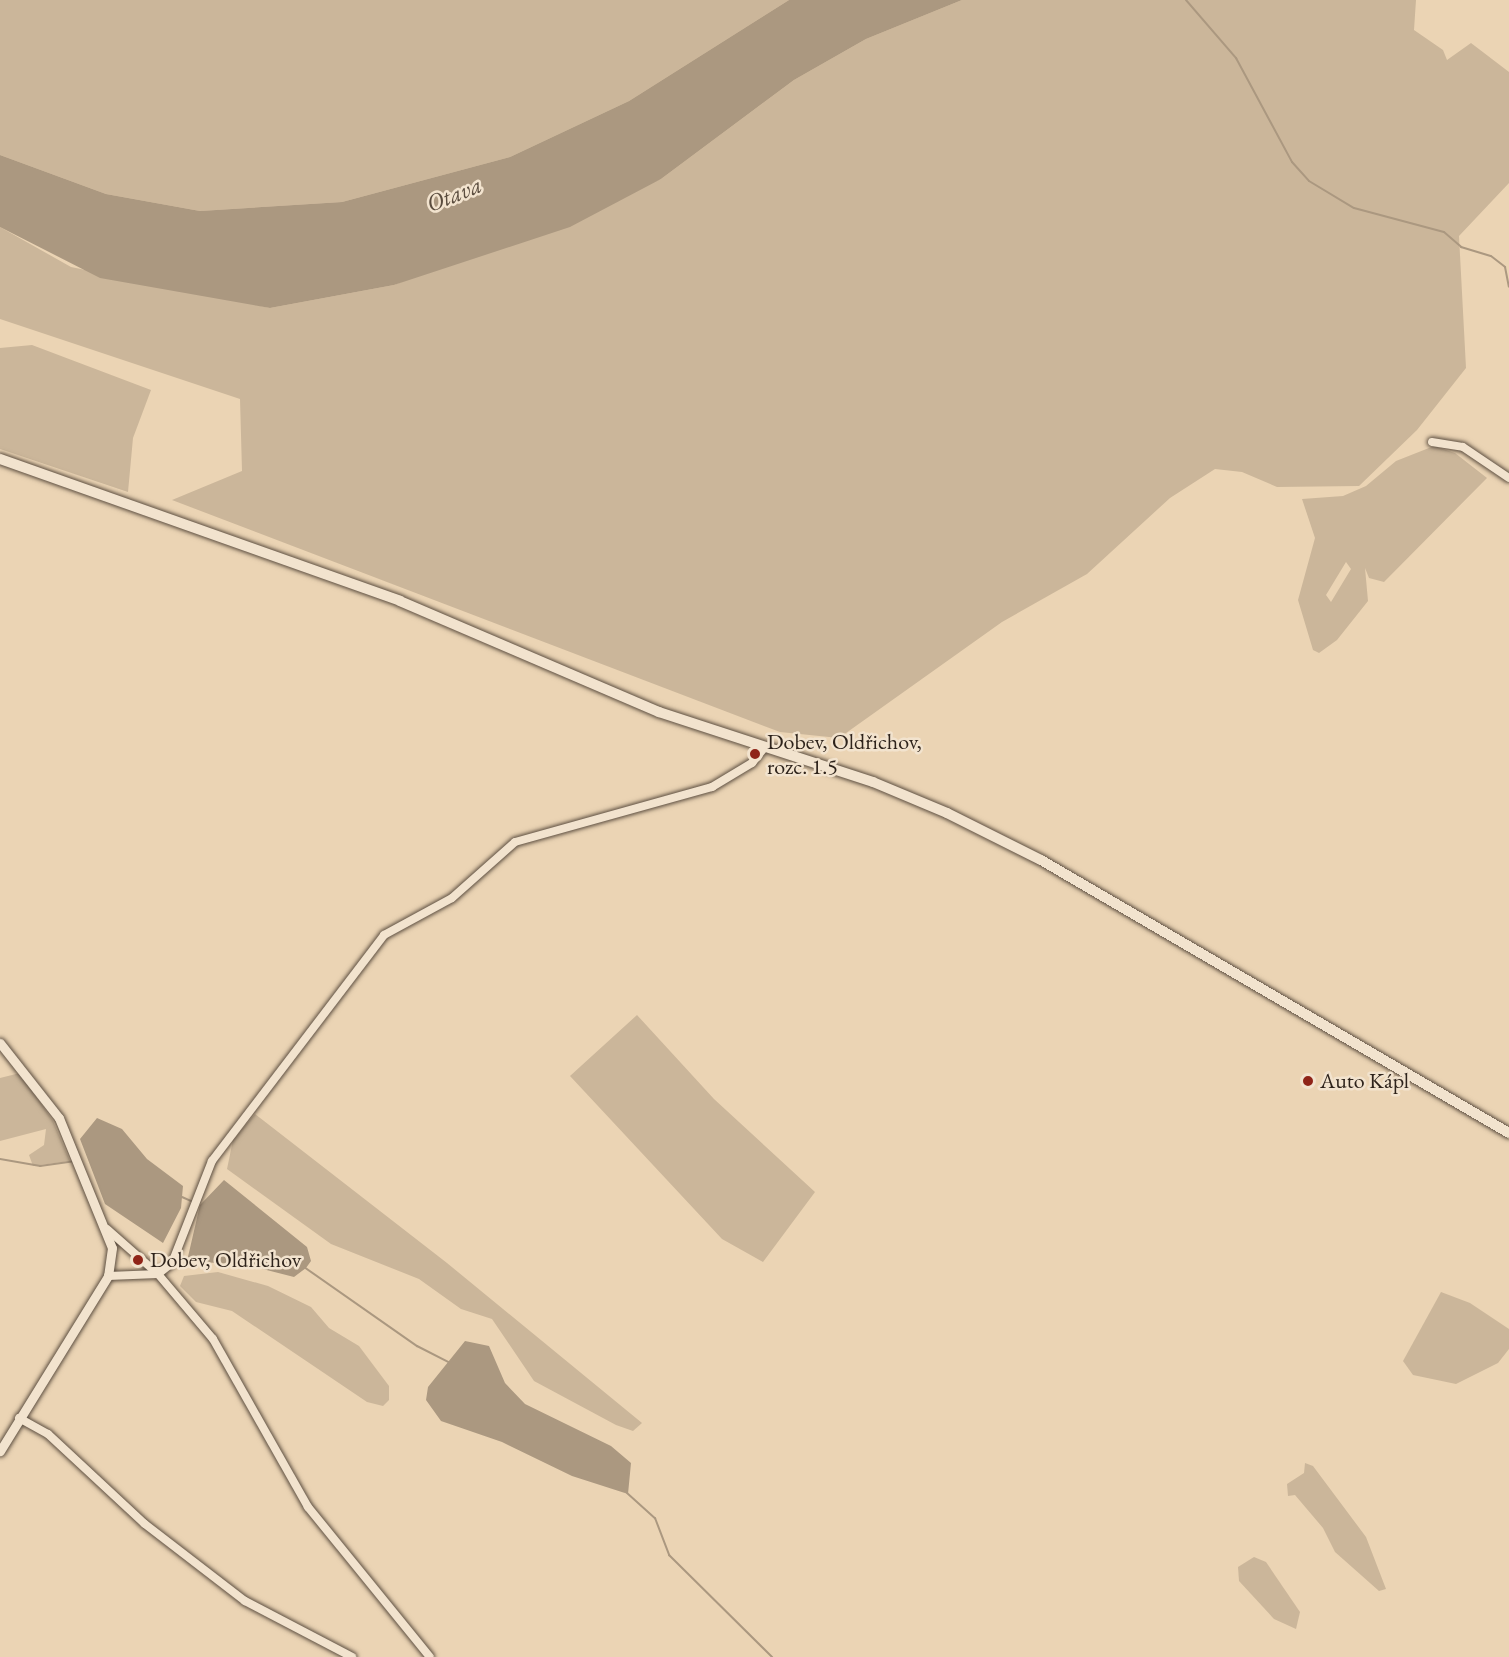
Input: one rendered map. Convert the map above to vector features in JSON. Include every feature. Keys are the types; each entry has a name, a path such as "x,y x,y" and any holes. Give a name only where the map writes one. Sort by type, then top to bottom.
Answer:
{"main road":[{"path":"0,459 400,601 659,712 873,782 1041,860 1509,1132"}],"street":[{"path":"1432,442 1463,447 1509,478"},
{"path":"108,1276 158,1274 182,1246 212,1161 384,935 452,898 515,842 712,787 752,763 764,748"},
{"path":"0,1043 59,1118 107,1228 112,1248 108,1276 0,1451"},
{"path":"107,1228 158,1274 213,1339 308,1507 430,1657"},
{"path":"19,1418 48,1434 145,1524 245,1601 352,1657"}],"shaded area":[{"path":"0,0 789,0 629,101 510,157 342,202 200,211 106,194 0,155"},
{"path":"962,0 1416,0 1414,30 1443,50 1447,60 1471,43 1509,72 1509,183 1459,236 1466,368 1417,430 1359,486 1277,487 1242,472 1215,469 1170,498 1087,574 1002,622 839,738 780,732 172,500 242,471 240,399 0,319 0,227 71,267 270,308 394,285 661,179 794,80 866,39"},
{"path":"32,345 151,390 133,438 128,492 0,449 0,348"},
{"path":"1434,446 1455,453 1487,478 1384,582 1369,578 1365,568 1368,601 1337,640 1319,653 1313,650 1298,600 1315,538 1302,499 1343,496 1366,486 1396,461","holes":["1346,562 1351,569 1331,602 1326,595"]},
{"path":"637,1015 714,1099 815,1192 763,1262 722,1239 570,1076"},
{"path":"20,1073 53,1121 70,1161 33,1166 29,1155 44,1145 46,1129 0,1141 0,1078"},
{"path":"255,1114 447,1263 642,1423 633,1431 616,1425 534,1381 492,1319 461,1309 419,1279 331,1244 227,1169 233,1140"},
{"path":"218,1272 268,1286 311,1307 329,1328 359,1346 389,1386 389,1400 383,1406 367,1402 232,1311 196,1302 180,1286 184,1276"},
{"path":"1441,1292 1470,1303 1509,1329 1509,1349 1498,1363 1456,1384 1413,1375 1403,1361"},
{"path":"1305,1463 1313,1466 1366,1537 1386,1589 1379,1591 1335,1552 1323,1528 1295,1495 1288,1496 1287,1484 1304,1473"},
{"path":"1254,1557 1266,1562 1300,1612 1296,1629 1274,1619 1239,1581 1238,1567"}],"water":[{"name":"Otava","path":"789,0 962,0 866,39 794,80 661,179 570,227 394,285 270,308 100,278 0,227 0,155 106,194 200,211 342,202 510,157 629,101"},
{"path":"97,1118 122,1129 147,1159 183,1186 181,1208 163,1243 105,1204 80,1139"},
{"path":"224,1180 307,1247 311,1261 306,1268 294,1277 247,1265 187,1261 200,1205"},
{"path":"465,1341 489,1346 505,1383 525,1404 611,1446 631,1463 628,1494 572,1476 502,1442 441,1421 426,1400 428,1387"}],"waterway":[{"path":"1186,0 1236,58 1292,162 1309,181 1354,208 1444,232 1461,247 1491,256 1505,267 1509,287"},
{"path":"0,1159 40,1166 74,1161"},
{"path":"182,1197 193,1202"},
{"path":"304,1267 417,1346 449,1362"},
{"path":"627,1493 655,1518 669,1555 772,1657"}],"place":[{"name":"Dobev, Oldřichov, rozc. 1.5","path":"755,754"},
{"name":"Auto Kápl","path":"1308,1081"},
{"name":"Dobev, Oldřichov","path":"138,1260"}]}
